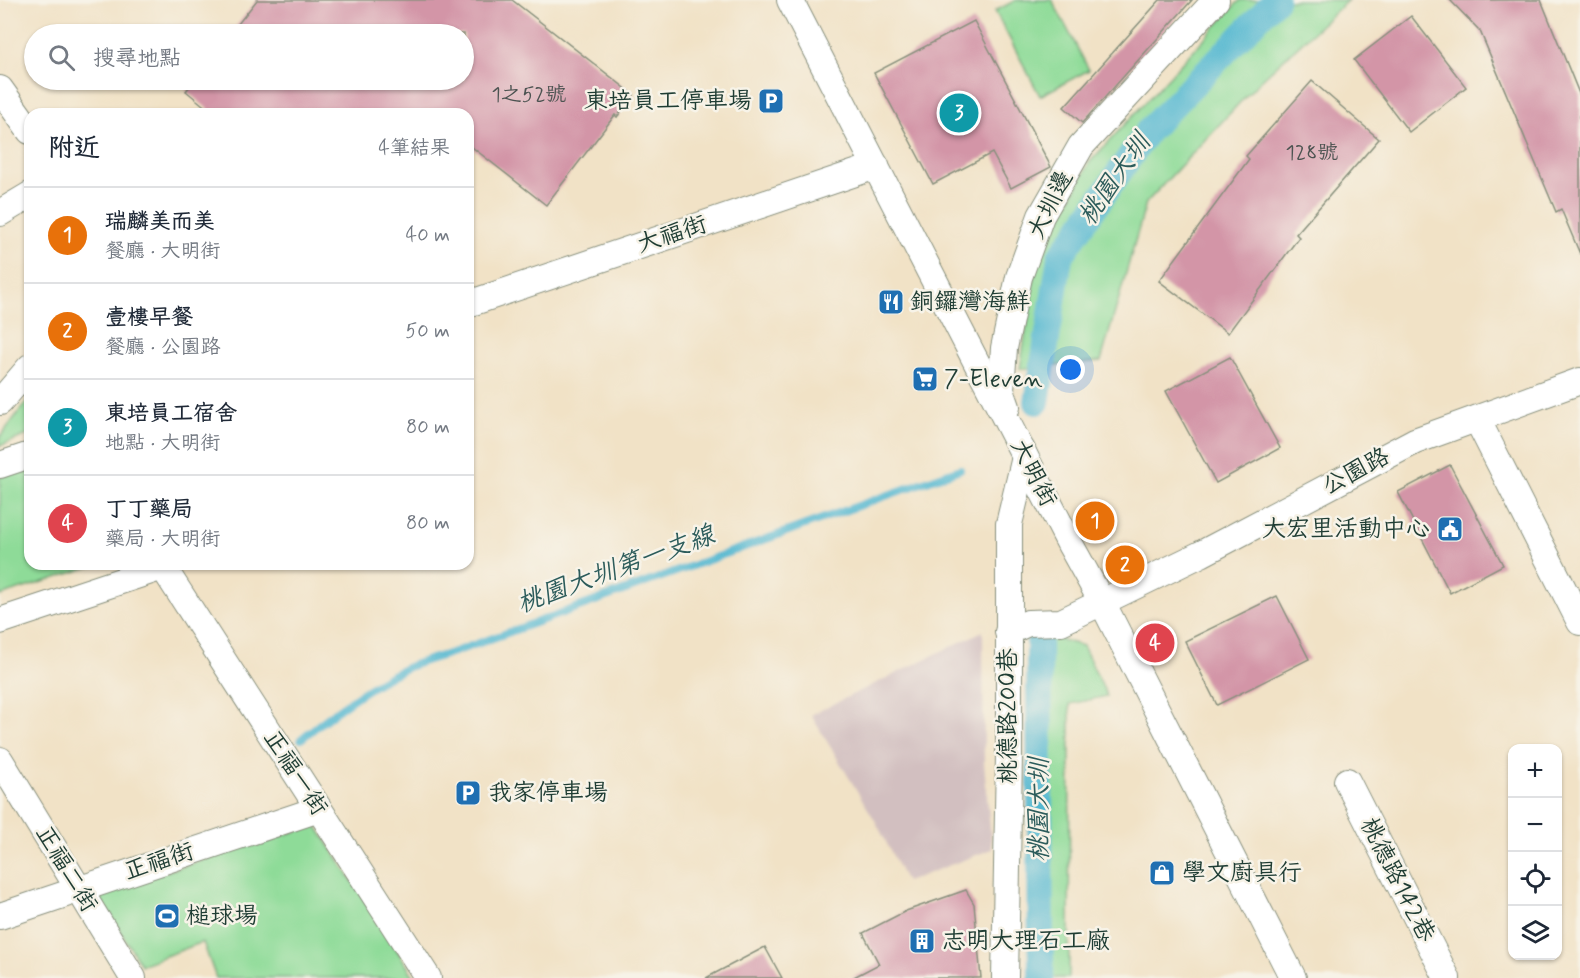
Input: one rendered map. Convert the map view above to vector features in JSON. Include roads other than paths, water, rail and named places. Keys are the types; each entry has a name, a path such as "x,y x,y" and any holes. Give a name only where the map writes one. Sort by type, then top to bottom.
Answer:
{"street":[{"name":"大明街","path":"790,0 1102,602 1293,978"},
{"name":"大圳邊","path":"1025,456 1001,390 1004,348 1019,277 1041,216 1081,146 1216,0"},
{"path":"0,89 24,123"},
{"name":"大福街","path":"474,302 876,166"},
{"path":"0,213 24,199"},
{"path":"0,402 24,374"},
{"name":"公園路","path":"1008,632 1028,623 1061,622 1201,554 1415,441 1580,381"},
{"path":"1477,419 1580,622"},
{"path":"0,465 24,456"},
{"name":"桃德路200巷","path":"1005,978 1009,754 1009,524 1025,456"},
{"name":"正福一街","path":"0,621 154,570"},
{"name":"正福一街","path":"165,570 428,978"},
{"name":"正福二街","path":"0,760 133,978"},
{"name":"桃德路142巷","path":"1347,781 1447,978"},
{"name":"正福街","path":"0,916 319,809"}],"waterway":[{"name":"桃園大圳","path":"1037,402 1060,257 1148,131 1276,0"},
{"name":"桃園大圳第一支線","path":"301,739 363,692 410,666 960,469"},
{"name":"桃園大圳","path":"1039,643 1041,978"}],"place":[{"name":"東培員工停車場","path":"771,101"},
{"name":"東培員工宿舍","path":"959,113"},
{"name":"銅鑼灣海鮮","path":"891,302"},
{"name":"7-Eleven","path":"925,379"},
{"name":"瑞麟美而美","path":"1095,521"},
{"name":"大宏里活動中心","path":"1450,529"},
{"name":"壹樓早餐","path":"1125,565"},
{"name":"丁丁藥局","path":"1155,643"},
{"name":"我家停車場","path":"468,793"},
{"name":"學文廚具行","path":"1162,873"},
{"name":"槌球場","path":"167,916"},
{"name":"志明大理石工廠","path":"922,941"}]}
